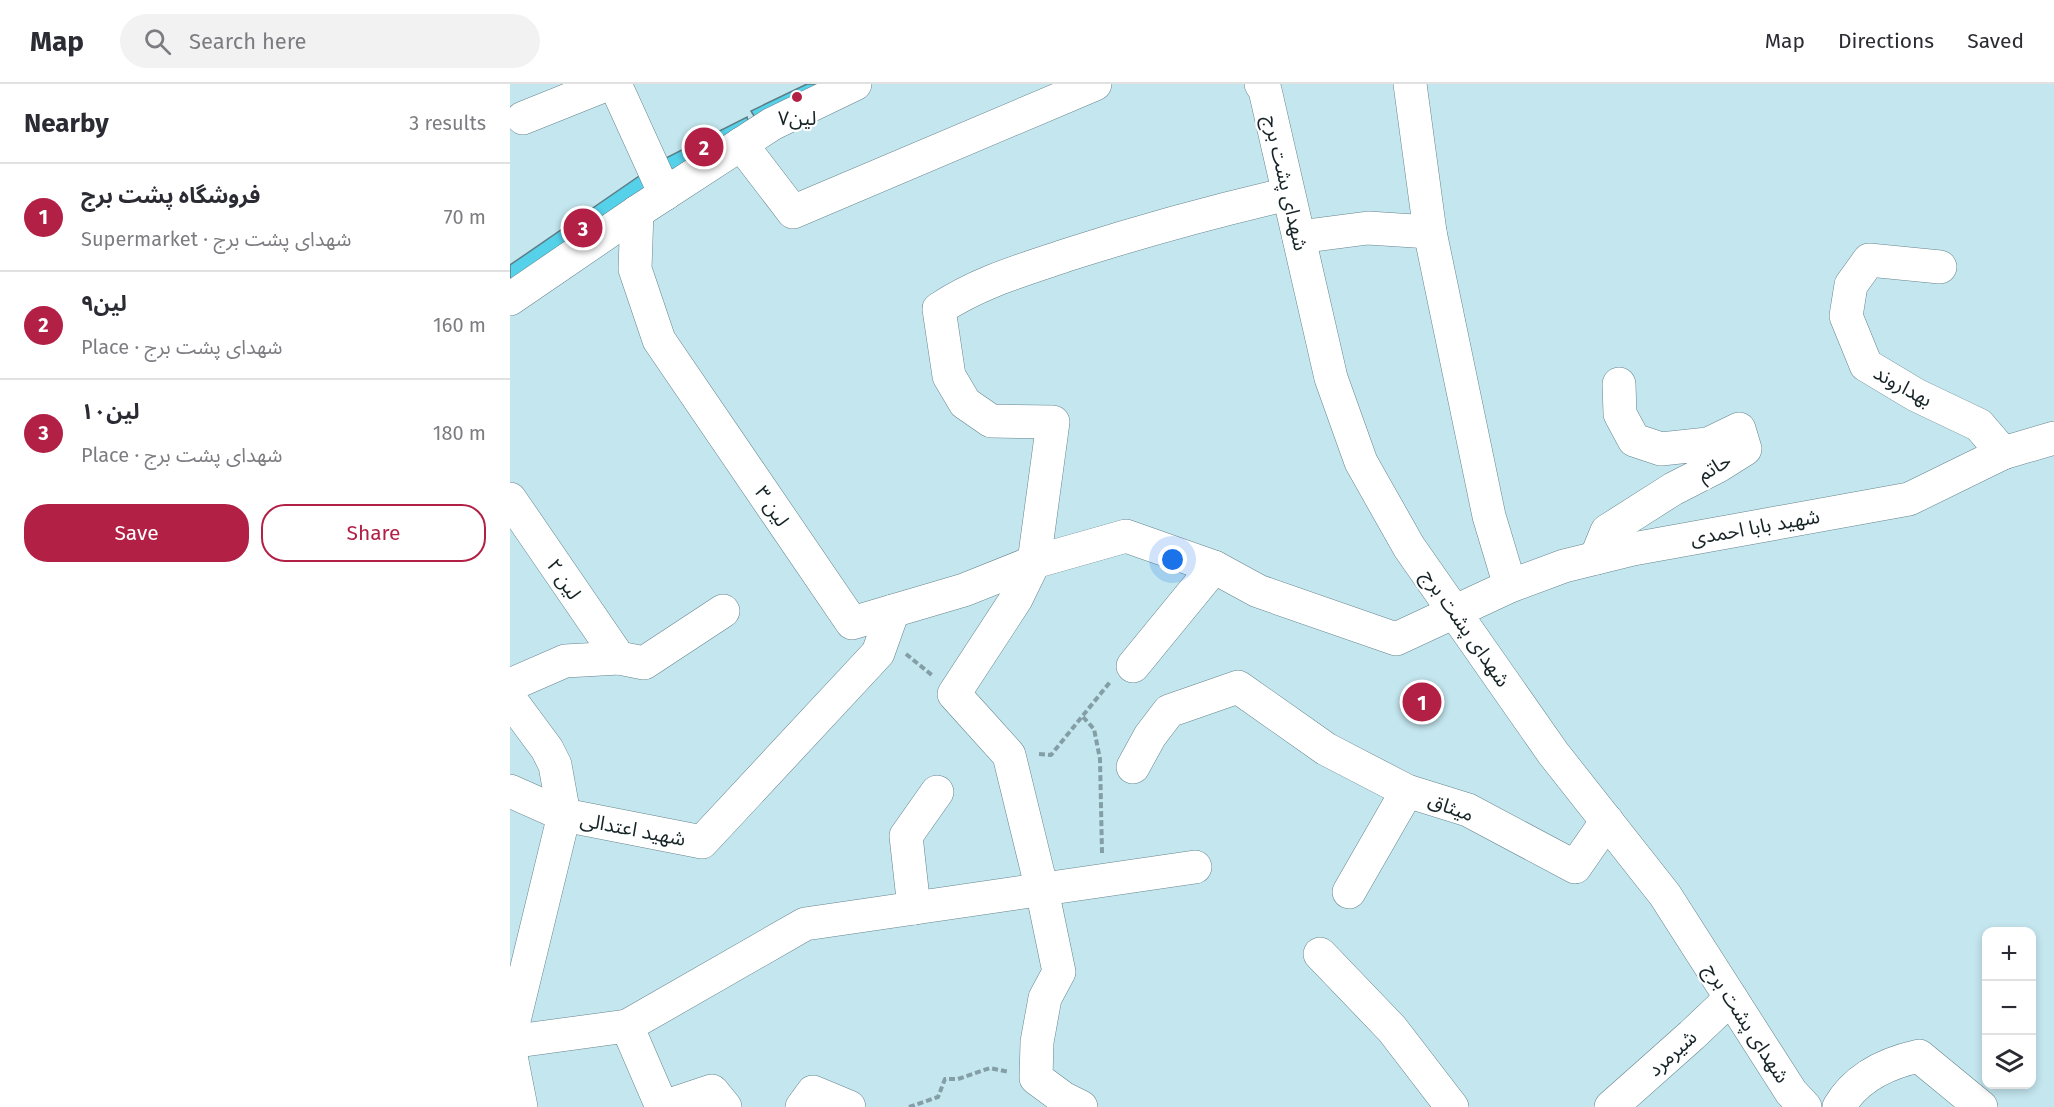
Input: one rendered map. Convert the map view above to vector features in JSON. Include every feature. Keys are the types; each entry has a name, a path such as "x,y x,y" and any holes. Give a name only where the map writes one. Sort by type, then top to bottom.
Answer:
{"street":[{"path":"523,118 608,84"},
{"path":"615,84 665,194"},
{"path":"510,299 637,212 772,124 855,84"},
{"path":"741,144 793,212 1095,84"},
{"name":"شهدای پشت برج","path":"1262,84 1331,378 1361,462 1409,547 1553,753 1665,895 1791,1092 1806,1107"},
{"path":"1410,84 1430,231 1489,516 1510,586"},
{"path":"1081,1107 1063,1098 1036,1078 1037,1042 1045,998 1059,972 1042,890 1009,755 954,694 1016,599 1034,562 1053,422 991,421 965,403 949,376 939,309 953,299 1009,274 1142,231 1288,194"},
{"name":"لین ۳","path":"637,212 635,269 659,340 852,623 888,623 1034,562 1126,536 1214,567"},
{"path":"1299,237 1368,228 1430,231"},
{"name":"بهداروند","path":"1940,267 1869,260 1851,285 1846,316 1866,365 1916,394 1979,425 2003,453"},
{"name":"حاتم","path":"1596,558 1607,531 1673,489 1718,466 1745,448 1739,429 1708,444 1661,449 1634,440 1620,414 1619,384"},
{"name":"شهید بابا احمدی","path":"1214,567 1258,591 1396,639 1535,575 1644,547 1909,499 2003,453 2054,438"},
{"name":"لین ۲","path":"510,499 619,658"},
{"path":"1133,666 1214,567"},
{"path":"510,685 565,661 619,658 644,663 723,611"},
{"name":"شهید اعتدالی","path":"510,791 564,815 702,842 878,653 888,623"},
{"name":"میثاق","path":"1132,767 1150,736 1169,711 1238,687 1326,748 1407,791 1468,810 1575,867 1606,820"},
{"path":"510,699 547,749 555,765 564,815 516,991 510,1037"},
{"path":"1349,892 1407,791"},
{"path":"914,908 906,836 937,792"},
{"path":"510,1042 627,1026 805,924 1195,867"},
{"path":"1320,954 1392,1029 1452,1107"},
{"name":"شیرمرد","path":"1611,1107 1731,998"},
{"path":"627,1026 663,1107 712,1091 725,1107"},
{"path":"510,1051 521,1107"},
{"path":"1839,1107 1843,1100 1872,1072 1900,1060 1919,1056 1982,1107"},
{"path":"802,1107 813,1092 849,1107"}],"path":[{"path":"888,623 954,694"},
{"path":"1009,755 1030,752 1052,756 1116,674 1133,666"},
{"path":"1083,717 1094,729 1100,759 1104,881"},
{"path":"909,1107 938,1098 945,1079 958,1079 990,1068 1036,1078"}],"building":[{"name":"لین۷","path":"807,84 841,84 759,124 751,111"},
{"path":"747,117 750,128 660,184 652,165"},
{"path":"645,172 657,192 510,292 510,265"}],"place":[{"name":"لین۷","path":"797,97"},
{"name":"لین۹","path":"704,147"},
{"name":"لین۱۰","path":"583,228"},
{"name":"فروشگاه پشت برج","path":"1422,702"}]}
